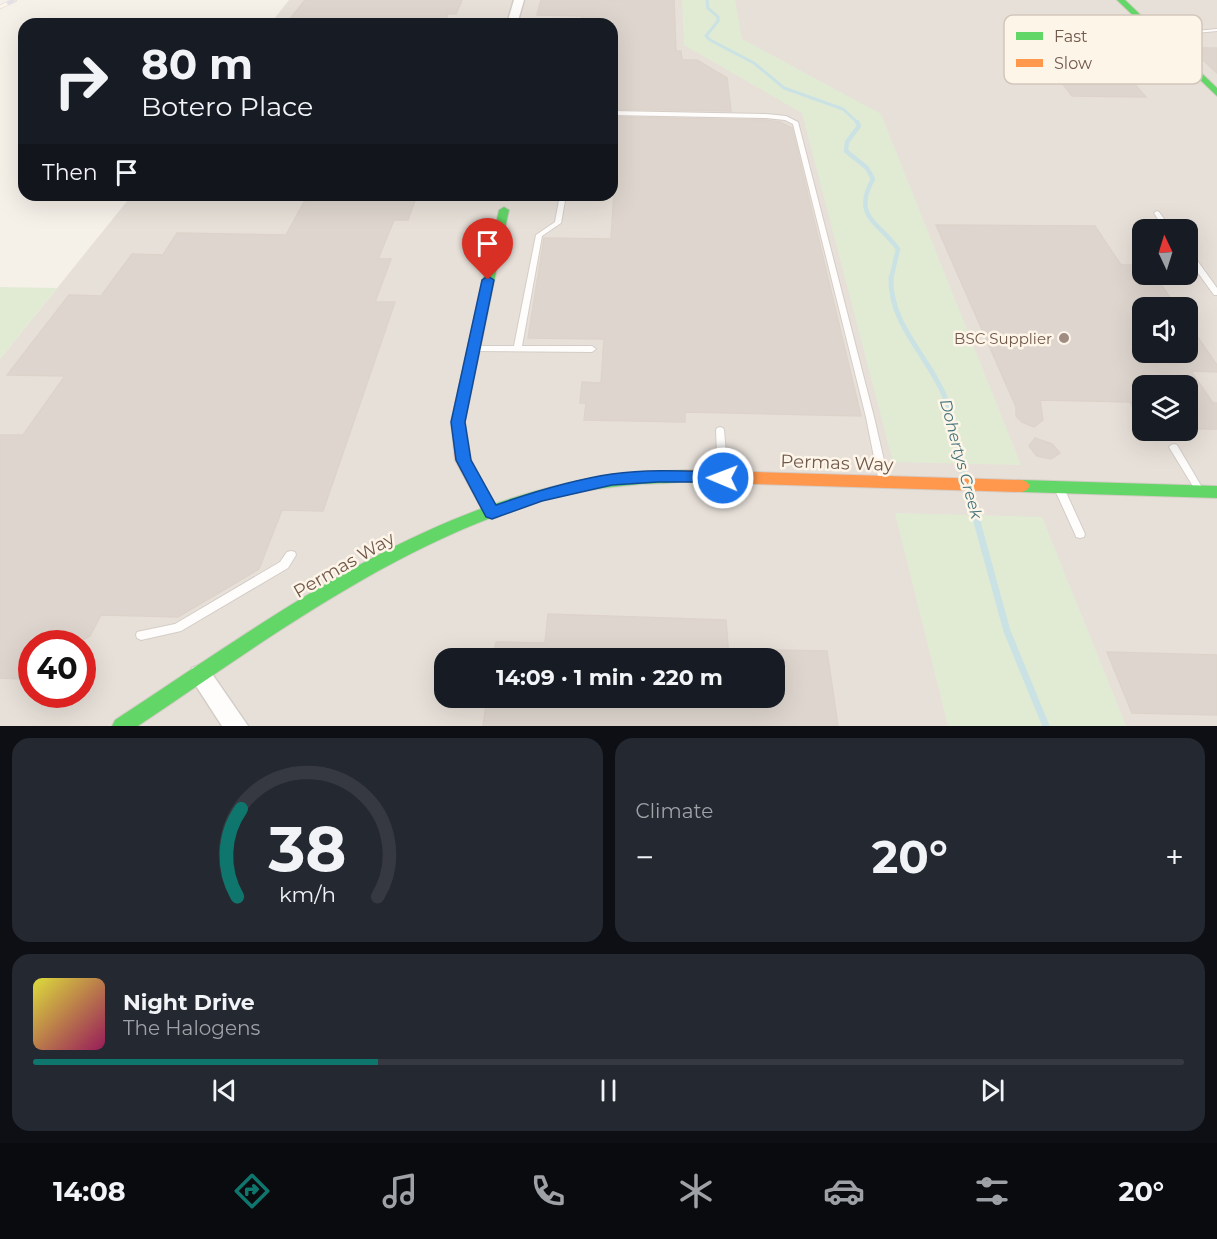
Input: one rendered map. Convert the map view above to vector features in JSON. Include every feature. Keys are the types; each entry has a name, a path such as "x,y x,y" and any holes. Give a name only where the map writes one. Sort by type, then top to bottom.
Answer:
{"street":[{"path":"514,18 519,0"},
{"path":"1121,0 1136,15"},
{"path":"1202,79 1217,93"},
{"path":"492,513 463,460 458,422 504,210"},
{"name":"Permas Way","path":"122,726 373,566 457,525 540,496 612,480 658,476 1217,492"},
{"path":"200,675 236,726"}],"lane":[{"path":"1202,31 1217,30"},
{"path":"618,113 766,116 786,118 796,123 870,417 884,482"},
{"path":"518,348 539,235 558,224 562,201"},
{"path":"1157,213 1161,219"},
{"path":"1198,267 1217,293"},
{"path":"472,349 592,349"},
{"path":"720,430 723,478"},
{"path":"1174,447 1200,491"},
{"path":"1059,487 1080,534"},
{"path":"141,634 177,628 284,566 291,555"}],"shaded area":[{"path":"289,0 1217,0 1217,726 0,726 0,359 127,201 618,201 618,18 275,18"}],"green space":[{"path":"682,0 735,0 742,39 881,114 1021,465 893,462 802,113 684,45"},
{"path":"0,287 57,288 0,359"},
{"path":"895,513 1042,517 1126,726 948,726"}],"building":[{"path":"305,0 462,0 456,14 448,14 446,18 291,18"},
{"path":"541,0 674,0 676,51 681,51 682,60 697,60 727,78 731,111 618,109 618,18 537,15"},
{"path":"1202,48 1217,48 1217,73 1202,59"},
{"path":"1063,84 1135,84 1146,97 1072,96"},
{"path":"618,117 766,120 780,122 792,128 861,416 685,412 685,422 584,420 586,403 580,403 582,382 601,383 604,339 528,338 544,238 611,239 613,201 618,201"},
{"path":"305,201 415,201 408,220 394,220 378,259 391,259 375,302 395,302 323,511 282,510 259,569 178,617 101,615 93,630 18,630 18,679 0,678 0,435 23,435 65,376 7,375 69,295 101,296 132,254 163,255 177,233 286,235"},
{"name":"BSC Supplier","path":"936,225 1095,226 1121,265 1132,265 1132,285 1161,285 1170,297 1132,297 1132,363 1198,363 1198,337 1217,365 1217,372 1191,371 1194,375 1132,375 1132,405 1130,402 1040,400 1043,420 1034,427 1022,422 1016,416 1016,407"},
{"name":"BSC Supplier","path":"1198,381 1213,403 1217,403 1217,429 1198,429"},
{"path":"1035,438 1052,444 1060,453 1051,459 1037,456 1029,446"},
{"path":"548,614 726,620 728,648 495,648 496,642 545,643"},
{"path":"785,650 827,651 838,726 483,726 486,708 785,708"},
{"path":"1107,652 1217,655 1217,715 1132,713"}],"waterway":[{"name":"Dohertys Creek","path":"707,0 708,8 718,17 718,21 706,36 710,40 754,63 784,88 843,109 857,122"},
{"name":"Dohertys Creek","path":"857,122 859,126 847,142 846,151 867,168 873,179 867,192 866,210 870,218 898,249 891,279"},
{"name":"Dohertys Creek","path":"891,279 892,294 902,324 937,380 948,405 964,476"},
{"name":"Dohertys Creek","path":"964,474 965,480"},
{"name":"Dohertys Creek","path":"968,489 1007,631 1046,726"}],"railway":[{"path":"0,7 15,0"}],"traffic: fast":[{"path":"1121,0 1136,15"},
{"path":"1202,78 1217,93"},
{"path":"483,306 504,210"},
{"path":"122,726 322,596 427,539 482,516 556,491 611,482 686,476"},
{"path":"1022,486 1217,492"}],"traffic: slow":[{"path":"483,306 458,422 463,460 492,513"},
{"path":"686,476 1022,486"}],"place":[{"name":"BSC Supplier","path":"1064,338"}],"route":[{"path":"488,280 462,393 458,422 463,460 492,513 540,496 612,480 658,476 723,478"}]}
